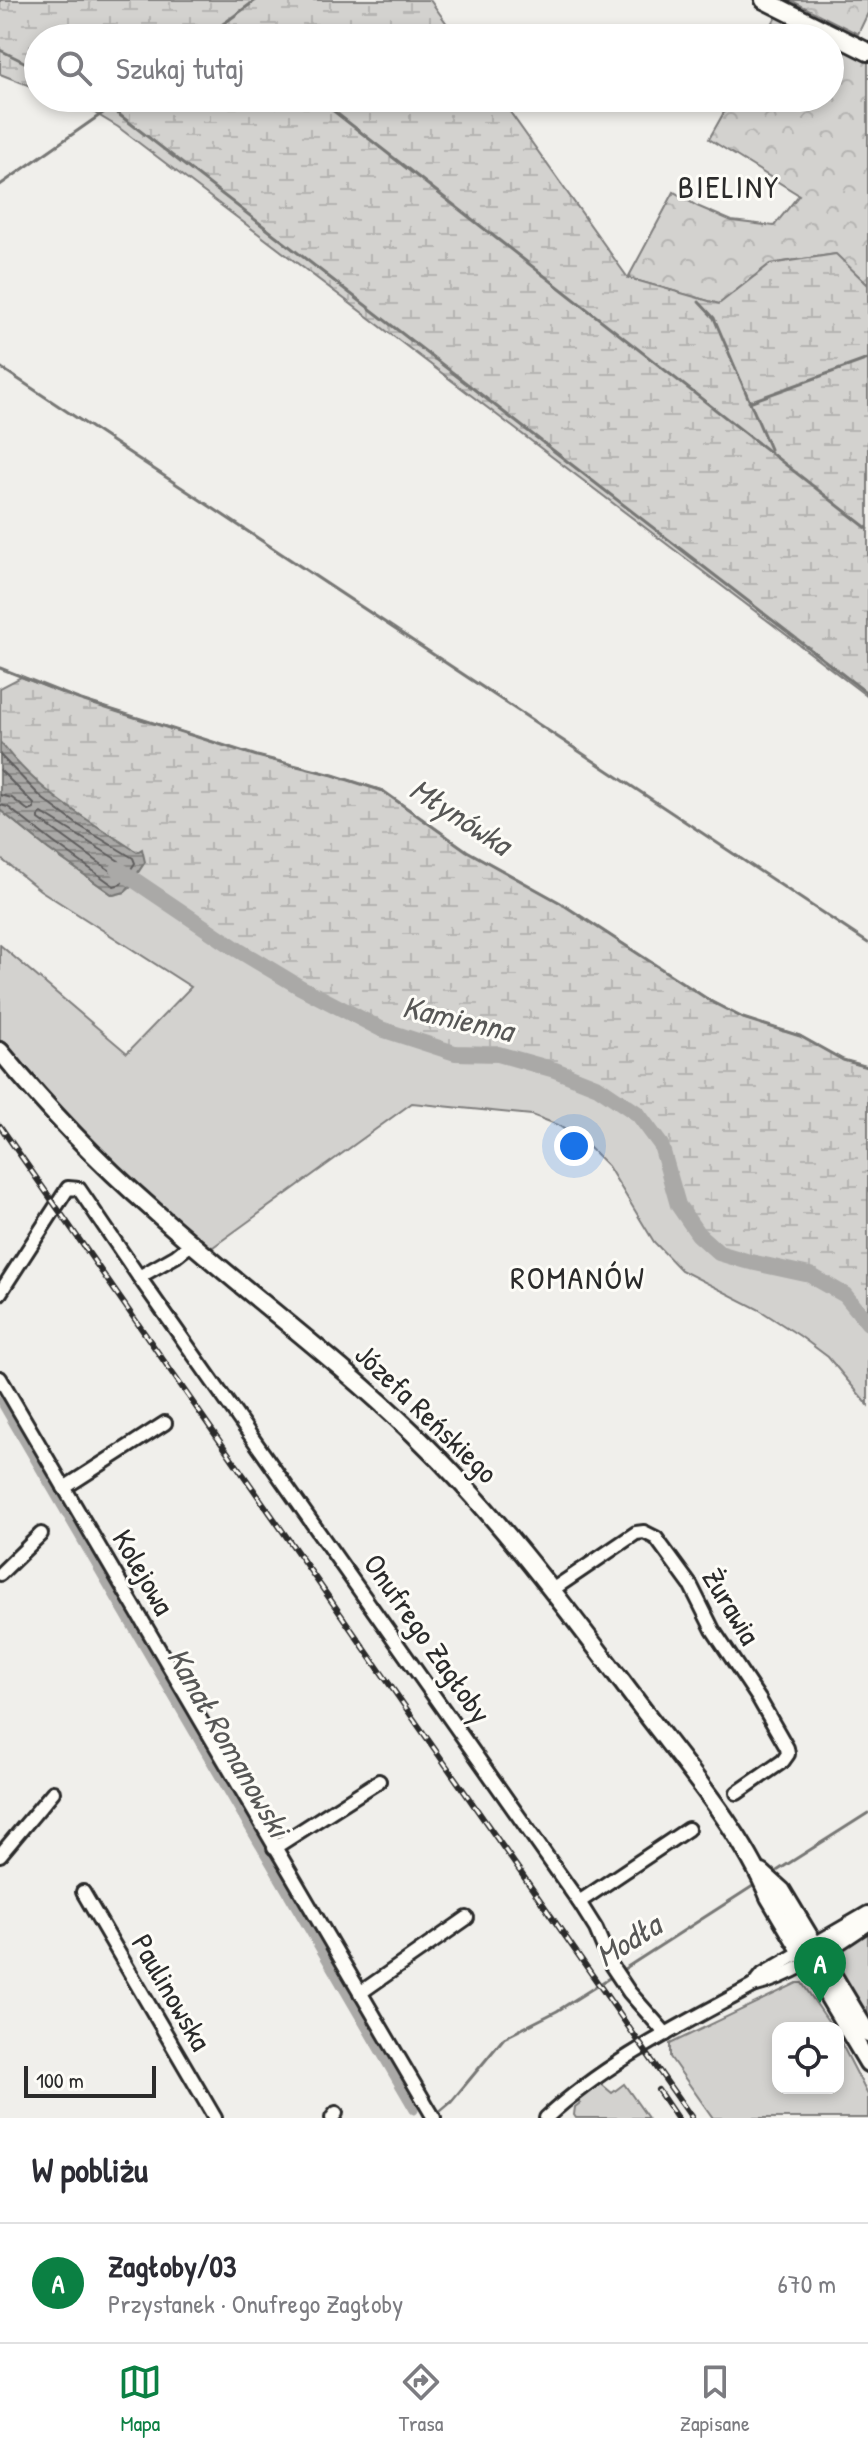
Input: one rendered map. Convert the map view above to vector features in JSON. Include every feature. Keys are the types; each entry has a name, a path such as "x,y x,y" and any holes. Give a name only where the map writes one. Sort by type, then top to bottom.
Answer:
{"main road":[{"path":"764,0 812,24"},
{"path":"844,40 868,52"},
{"name":"Józefa Reńskiego","path":"0,1051 88,1149 191,1244 333,1361 413,1433 489,1513 552,1590 696,1780 776,1894 812,1953"},
{"path":"812,1953 868,2034"},
{"path":"812,1953 868,2063"}],"street":[{"name":"Onufrego Zagłoby","path":"0,1293 64,1190 71,1187 79,1189 579,1902 622,1981 666,2034"},
{"path":"139,1277 191,1244"},
{"name":"Kolejowa","path":"0,1378 431,2112"},
{"path":"64,1488 165,1423"},
{"name":"Żurawia","path":"552,1590 636,1533 644,1532 656,1538 691,1586 713,1630 787,1748 788,1754 783,1761 737,1793"},
{"path":"0,1574 41,1534"},
{"path":"274,1848 379,1781"},
{"path":"0,1855 53,1792"},
{"path":"579,1902 688,1829"},
{"name":"Paulinowska","path":"83,1892 215,2118"},
{"path":"812,1953 868,1913"},
{"path":"360,1993 467,1918"},
{"path":"546,2118 585,2084 753,1986 763,1974 868,1924"}],"green space":[{"path":"0,0 430,0 447,24 24,24 24,83 0,74"},
{"path":"790,0 868,0 868,13 858,34 844,27 844,24 838,24"},
{"path":"777,15 795,24 772,24"},
{"path":"844,48 868,60 868,285 835,254 770,264 719,304 628,278 674,192 732,221 774,226 799,195 709,139 724,112 844,112"},
{"path":"93,112 510,112 628,278 719,304 770,264 836,254 868,285 868,697 118,127"},
{"path":"21,677 78,699 257,756 383,791 467,851 559,902 712,1002 743,1018 800,1036 843,1060 868,1067 868,1323 845,1295 810,1275 719,1253 698,1234 678,1205 661,1145 638,1114 598,1087 555,1070 498,1054 455,1053 381,1029 300,987 238,950 42,821 0,773 0,688"},
{"path":"0,810 113,895 125,892 137,882 238,950 300,987 381,1029 455,1053 498,1054 555,1070 598,1087 638,1114 661,1145 678,1205 698,1234 719,1253 810,1275 845,1295 868,1323 868,1405 828,1357 800,1336 758,1309 681,1270 654,1242 608,1166 588,1146 558,1125 532,1115 412,1103 213,1247 191,1244 0,1051 0,945 127,1053 191,987 40,890 0,858"},
{"path":"868,1924 868,2034 822,1955"},
{"path":"802,1983 829,2022 772,2022 772,2094 844,2094 844,2049 868,2095 868,2118 713,2118 670,2057 670,2044"},
{"path":"600,2083 612,2093 624,2084 648,2118 576,2118 575,2107 580,2103 577,2099"}],"water":[{"path":"0,742 31,776 64,803 137,852 142,849 145,862 125,892 113,895 0,810"}],"waterway":[{"path":"223,24 256,0"},
{"path":"0,50 24,62"},
{"path":"0,185 104,112"},
{"path":"116,112 868,694"},
{"path":"335,112 868,529"},
{"path":"699,302 714,318 770,449"},
{"path":"749,402 868,359"},
{"path":"0,367 868,943"},
{"name":"Młynówka","path":"0,668 78,699 257,756 383,791 467,851 559,902 712,1002 743,1018 800,1036 843,1060 868,1067"},
{"name":"Kamienna","path":"118,869 238,950 300,987 381,1029 455,1053 498,1054 555,1070 598,1087 638,1114 661,1145 678,1205 698,1234 719,1253 810,1275 845,1295 868,1323"},
{"name":"Kanał Romanowski","path":"0,1400 414,2110"},
{"name":"Modła","path":"772,1874 868,1813"},
{"name":"Modła","path":"621,1971 756,1884"},
{"name":"Modła","path":"438,2113 451,2102 504,2038 557,2011 614,1975"}],"railway":[{"path":"0,1126 692,2118"},
{"path":"658,2090 677,2118"}],"place":[{"name":"Zagłoby/03","path":"820,2003"}],"district":[{"name":"BIELINY","path":"729,186"},
{"name":"ROMANÓW","path":"578,1277"}]}
